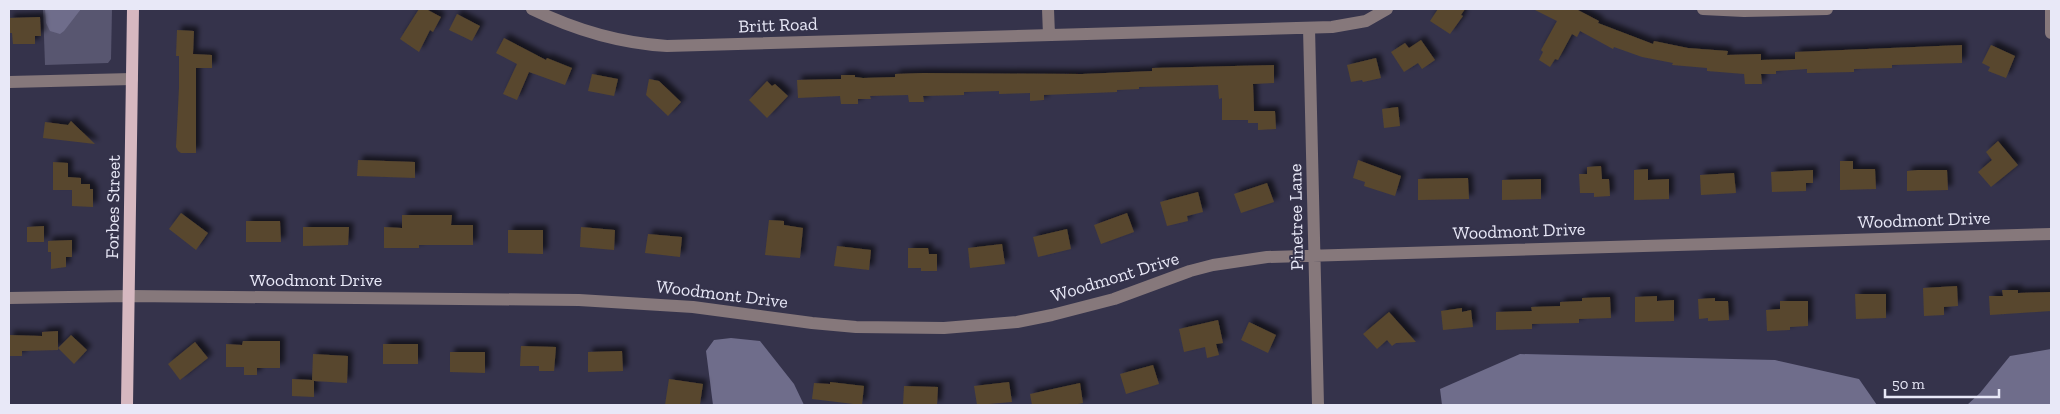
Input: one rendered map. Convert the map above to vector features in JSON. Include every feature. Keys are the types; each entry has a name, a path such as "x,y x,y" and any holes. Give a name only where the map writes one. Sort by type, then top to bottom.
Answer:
{"main road":[{"name":"Forbes Street","path":"127,405 133,9"}],"street":[{"name":"Britt Road","path":"532,9 556,21 592,34 629,42 667,46 1309,28 1355,24 1378,16 1387,9"},
{"path":"1048,9 1050,35"},
{"path":"1703,9 1744,11 1827,9"},
{"path":"2051,9 2051,32"},
{"name":"Pinetree Lane","path":"1309,28 1318,405"},
{"path":"9,82 132,79"},
{"name":"Woodmont Drive","path":"9,298 129,296 598,300 693,307 856,327 944,328 1017,322 1052,315 1114,299 1213,265 1266,257 1315,254 2051,234"}],"shaded area":[{"path":"43,9 112,9 111,59 108,63 45,65"},
{"path":"45,9 81,9 60,34 50,31 46,23"},
{"path":"731,338 760,341 794,384 804,405 713,405 706,351 714,340"},
{"path":"2051,349 2051,405 1967,405 1980,393 2010,356"},
{"path":"1520,354 1775,360 1859,379 1877,405 1442,405 1440,389"}],"building":[{"path":"419,9 426,9 441,17 433,32 430,30 419,52 400,39"},
{"path":"1438,9 1465,9 1461,15 1463,16 1450,34 1430,21"},
{"path":"1533,9 1576,9 1599,21 1598,23 1653,44 1654,41 1688,48 1728,51 1727,55 1761,54 1761,60 1795,59 1795,52 1962,45 1962,63 1892,65 1892,68 1854,69 1854,72 1807,73 1807,69 1776,71 1776,74 1761,74 1762,84 1745,84 1744,74 1707,71 1707,68 1672,65 1673,63 1642,57 1614,47 1613,49 1580,31 1577,37 1572,34 1558,60 1555,59 1550,67 1539,60 1543,52 1541,50 1557,21"},
{"path":"457,14 480,26 472,41 449,30"},
{"path":"40,17 41,36 35,36 35,44 13,44 12,33 9,33 9,18"},
{"path":"177,30 194,31 193,54 212,55 212,68 196,68 196,153 181,153 176,147 179,88 179,56 176,56"},
{"path":"504,38 546,60 547,58 572,68 565,85 529,72 517,100 503,94 517,64 496,53"},
{"path":"1421,40 1435,60 1422,69 1418,63 1404,72 1391,52 1405,43 1409,48"},
{"path":"1991,45 2015,56 2006,78 1988,71 1990,67 1982,63"},
{"path":"1376,58 1381,78 1363,82 1362,80 1351,82 1347,65"},
{"path":"1274,65 1274,83 1253,84 1254,111 1275,111 1276,129 1258,130 1258,123 1248,123 1248,120 1222,120 1222,98 1219,99 1218,85 1139,87 1139,89 1117,90 1117,92 1044,95 1044,100 1030,101 1030,93 999,94 999,91 964,92 964,95 923,96 924,102 909,102 908,95 870,96 871,99 858,99 858,104 841,104 840,96 798,98 797,80 841,79 841,75 855,75 855,77 863,78 895,77 895,74 923,73 1082,74 1152,71 1152,68"},
{"path":"592,74 618,79 614,96 588,91"},
{"path":"649,79 659,81 681,102 668,116 646,95"},
{"path":"767,81 772,86 775,84 788,96 767,118 749,100"},
{"path":"1398,107 1400,126 1384,128 1382,109"},
{"path":"71,121 95,144 43,138 45,122 68,125"},
{"path":"1998,141 2018,165 1991,187 1978,172 1992,160 1986,152"},
{"path":"358,160 415,162 415,178 357,176"},
{"path":"1358,160 1401,176 1395,196 1364,186 1365,182 1353,178"},
{"path":"1840,161 1853,161 1853,169 1875,169 1876,189 1840,190"},
{"path":"53,162 68,163 68,177 81,178 81,184 90,184 90,189 93,189 93,207 72,206 72,190 53,190"},
{"path":"1601,166 1602,179 1609,179 1610,196 1594,197 1594,193 1580,193 1579,174 1587,174 1587,167"},
{"path":"1648,169 1648,180 1669,179 1669,199 1634,200 1634,170"},
{"path":"1813,170 1813,183 1806,183 1806,191 1772,192 1771,172"},
{"path":"1947,170 1948,190 1907,191 1907,171"},
{"path":"1734,173 1736,193 1701,195 1700,175"},
{"path":"1468,178 1469,199 1418,200 1418,179"},
{"path":"1541,179 1541,199 1502,200 1502,180"},
{"path":"1267,183 1274,202 1241,213 1234,194"},
{"path":"1198,192 1203,212 1187,216 1188,221 1167,226 1160,202"},
{"path":"181,213 208,233 196,250 169,229"},
{"path":"1127,213 1134,232 1101,244 1094,225"},
{"path":"402,215 452,215 451,225 473,225 473,245 419,245 419,248 384,248 384,227 402,228"},
{"path":"769,220 784,221 784,225 803,228 800,258 765,255"},
{"path":"246,221 280,221 281,242 246,242"},
{"path":"44,226 44,242 27,242 27,227"},
{"path":"303,227 349,227 348,245 303,246"},
{"path":"581,227 615,230 614,250 580,247"},
{"path":"1067,229 1071,249 1038,257 1033,237"},
{"path":"508,230 543,230 543,254 508,253"},
{"path":"648,234 682,237 680,257 645,253"},
{"path":"72,240 72,257 66,257 66,267 51,269 51,252 48,252 48,241"},
{"path":"1002,244 1005,264 970,268 968,248"},
{"path":"837,246 871,250 869,270 834,266"},
{"path":"908,248 928,248 929,254 937,254 937,271 921,271 921,268 908,268"},
{"path":"1957,286 1958,306 1944,307 1944,315 1924,316 1923,288"},
{"path":"2002,290 2018,290 2018,293 2051,292 2051,311 1990,315 1989,296 2003,296"},
{"path":"1855,294 1886,294 1886,318 1856,319"},
{"path":"1657,296 1657,301 1674,300 1674,321 1635,322 1635,297"},
{"path":"1610,297 1611,318 1579,319 1579,323 1532,324 1532,329 1496,330 1496,312 1532,311 1531,307 1560,306 1560,302 1582,301 1582,298"},
{"path":"1715,298 1715,301 1728,301 1729,320 1708,321 1708,318 1699,319 1698,299"},
{"path":"1780,301 1808,301 1808,326 1790,327 1790,330 1767,331 1766,310 1780,309"},
{"path":"1462,308 1462,312 1471,310 1473,327 1443,330 1441,311"},
{"path":"1389,312 1416,342 1396,343 1392,346 1387,340 1377,349 1363,334"},
{"path":"1218,320 1223,343 1216,344 1219,355 1207,358 1205,347 1184,352 1179,329"},
{"path":"1249,322 1276,335 1268,353 1241,340"},
{"path":"58,331 58,350 22,351 22,356 9,356 9,335 42,336 42,332"},
{"path":"71,335 87,350 74,364 58,348"},
{"path":"243,341 280,341 280,368 257,368 257,375 244,375 244,367 226,367 226,344 242,345"},
{"path":"195,342 208,358 180,380 168,364"},
{"path":"383,344 418,344 418,364 383,364"},
{"path":"521,346 556,347 554,371 539,371 539,366 520,366"},
{"path":"622,351 623,371 588,372 588,352"},
{"path":"450,352 485,352 485,373 450,372"},
{"path":"313,354 348,356 347,383 314,381 314,397 292,396 292,379 312,380"},
{"path":"1153,365 1159,384 1126,394 1120,374"},
{"path":"669,379 703,384 700,404 665,405"},
{"path":"830,382 864,386 862,405 812,399 814,383 830,384"},
{"path":"1009,382 1012,402 977,405 974,386"},
{"path":"1080,383 1083,403 1073,405 1032,405 1030,394"},
{"path":"904,386 938,387 937,405 903,405"}]}
